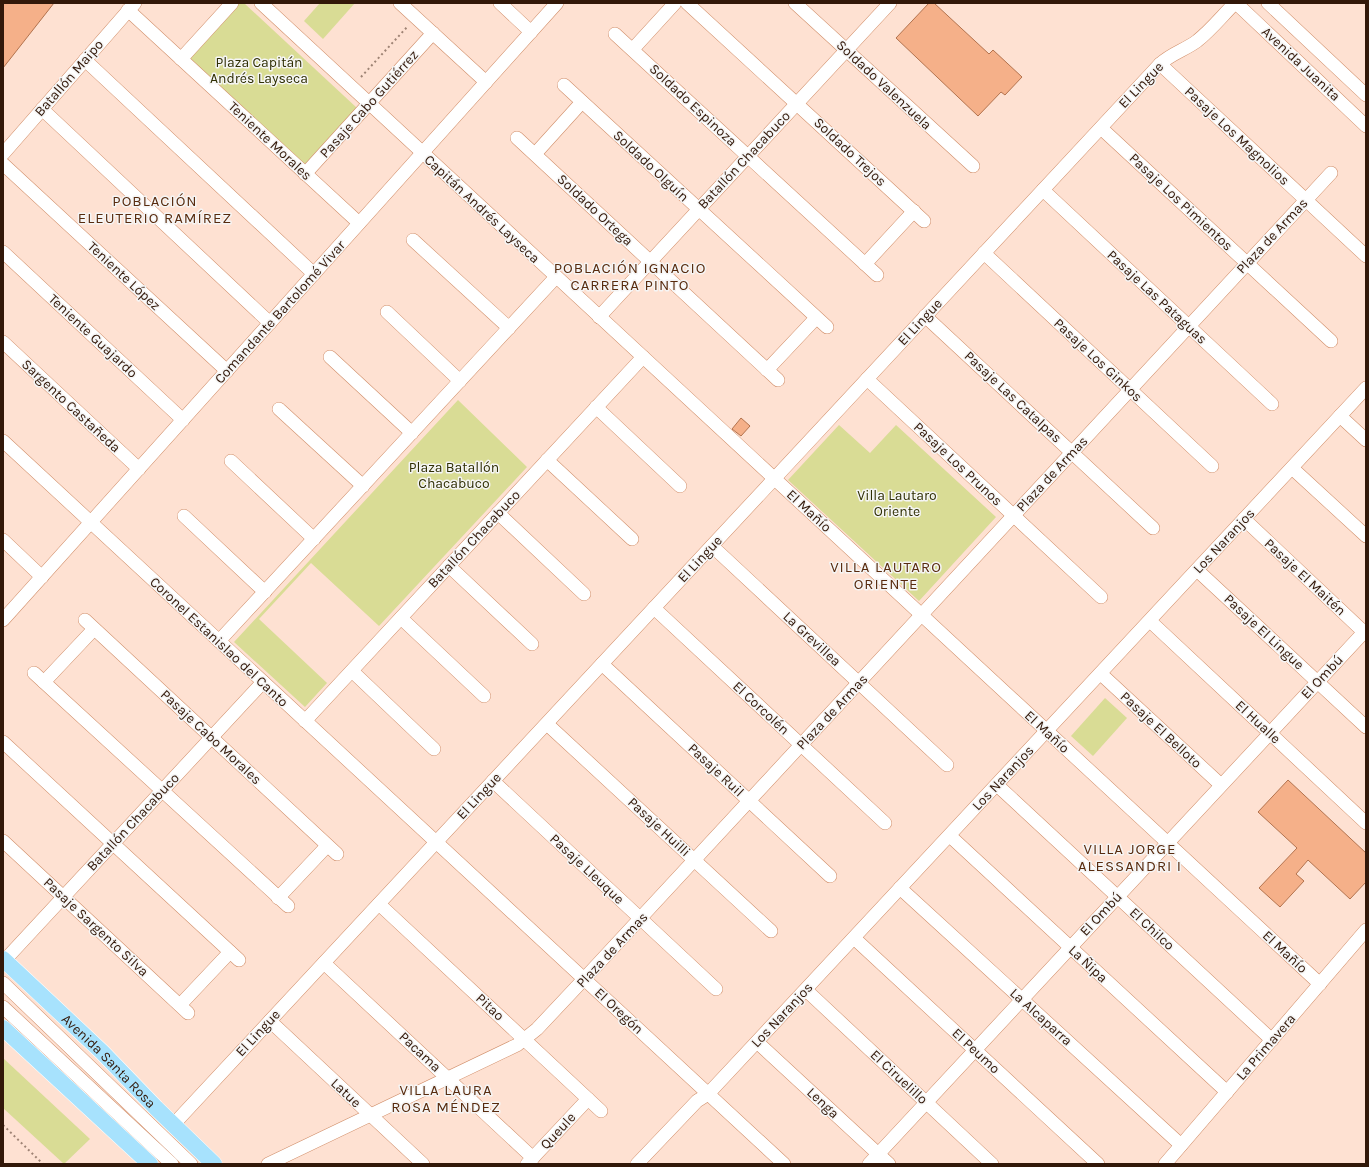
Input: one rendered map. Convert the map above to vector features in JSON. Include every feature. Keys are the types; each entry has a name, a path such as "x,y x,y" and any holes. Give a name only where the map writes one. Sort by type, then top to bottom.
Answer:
{"main road":[{"name":"Avenida Santa Rosa","path":"3,960 102,1052 173,1125 214,1164"},
{"path":"3,1028 150,1164"}],"street":[{"path":"181,59 232,3"},
{"name":"Capitán Andrés Layseca","path":"261,3 774,479"},
{"path":"400,3 486,82"},
{"path":"500,3 531,32"},
{"name":"Comandante Bartolomé Vivar","path":"3,620 557,3"},
{"path":"633,49 675,3"},
{"name":"Soldado Trejos","path":"688,3 924,221"},
{"name":"Soldado Valenzuela","path":"795,3 973,166"},
{"name":"Batallón Chacabuco","path":"599,317 890,3"},
{"name":"El Lingue","path":"173,1125 1160,64 1173,53 1188,47 1202,37 1236,3"},
{"name":"Avenida Juanita","path":"1236,3 1366,126"},
{"name":"Avenida Juanita","path":"1268,3 1366,95"},
{"name":"Teniente Morales","path":"132,7 181,59 359,223"},
{"name":"Batallón Maipo","path":"3,154 132,7"},
{"name":"Pasaje Cabo Gutiérrez","path":"305,174 433,34"},
{"name":"Soldado Espinoza","path":"615,34 876,275"},
{"path":"85,60 314,274"},
{"name":"Pasaje Los Magnolios","path":"1160,64 1366,256"},
{"name":"Soldado Olguín","path":"564,85 827,327"},
{"path":"535,154 582,102"},
{"path":"42,109 270,322"},
{"name":"Pasaje Los Pimientos","path":"1101,128 1330,341"},
{"name":"Soldado Ortega","path":"517,138 778,380"},
{"name":"Teniente López","path":"3,164 227,371"},
{"name":"Plaza de Armas","path":"268,1164 525,1040 537,1030 1331,173"},
{"name":"Pasaje Las Pataguas","path":"1043,190 1272,404"},
{"path":"865,264 914,211"},
{"path":"413,240 509,328"},
{"name":"Teniente Guajardo","path":"3,252 183,420"},
{"name":"Pasaje Los Ginkos","path":"984,253 1212,466"},
{"path":"219,641 556,277"},
{"path":"387,312 460,381"},
{"name":"Pasaje Las Catalpas","path":"926,316 1153,528"},
{"path":"767,370 816,318"},
{"name":"Sargento Castañeda","path":"3,342 139,469"},
{"path":"330,357 412,433"},
{"name":"Batallón Chacabuco","path":"305,722 643,357"},
{"name":"Pasaje Los Prunos","path":"867,379 1102,597"},
{"name":"Los Naranjos","path":"643,1162 697,1101 708,1094 806,990 1366,388"},
{"path":"596,407 680,486"},
{"path":"279,409 363,486"},
{"path":"1340,416 1366,440"},
{"name":"Coronel Estanislao del Canto","path":"3,441 436,842"},
{"path":"547,460 632,539"},
{"path":"231,461 314,539"},
{"path":"1292,468 1366,536"},
{"name":"El Mañío","path":"774,479 1320,984"},
{"path":"498,513 584,594"},
{"path":"184,516 265,592"},
{"name":"Pasaje El Maitén","path":"1244,519 1365,632"},
{"path":"3,540 42,577"},
{"name":"La Grevillea","path":"712,546 947,765"},
{"path":"449,566 532,644"},
{"name":"Pasaje El Lingue","path":"1197,570 1366,727"},
{"name":"El Corcolén","path":"654,608 885,823"},
{"path":"401,618 484,696"},
{"name":"El Hualle","path":"1150,621 1366,823"},
{"name":"Pasaje Cabo Morales","path":"44,682 89,624 332,850 283,902 162,791"},
{"name":"El Ombú","path":"869,1164 1365,632"},
{"name":"Pasaje Ruil","path":"602,664 830,876"},
{"path":"352,671 434,749"},
{"path":"34,673 162,791"},
{"name":"Pasaje El Belloto","path":"1101,674 1221,785"},
{"name":"Batallón Chacabuco","path":"3,960 64,897 263,682"},
{"name":"Pasaje Huilli","path":"547,724 771,931"},
{"path":"3,742 113,844"},
{"name":"Pasaje Lleuque","path":"493,781 716,989"},
{"name":"El Chilco","path":"997,785 1272,1040"},
{"name":"La Ñipa","path":"950,836 1227,1092"},
{"name":"Pasaje Sargento Silva","path":"3,841 184,1009 235,956 113,844"},
{"name":"El Oregón","path":"436,842 784,1164"},
{"name":"La Alcaparra","path":"900,888 1182,1145"},
{"name":"Pitao","path":"379,904 601,1111"},
{"name":"La Primavera","path":"1165,1164 1366,930"},
{"name":"El Peumo","path":"854,938 1098,1164"},
{"name":"Pacama","path":"324,963 447,1078 530,1161"},
{"path":"3,984 191,1164"},
{"name":"El Ciruelillo","path":"806,990 992,1164"},
{"path":"3,1007 172,1164"},
{"name":"Latue","path":"270,1021 421,1163"},
{"name":"Lenga","path":"757,1042 889,1164"},
{"name":"Queule","path":"530,1161 588,1099"}],"path":[{"path":"352,87 416,17"},
{"path":"3,1125 43,1164"}],"green space":[{"name":"Plaza Capitán Andrés Layseca","path":"239,3 244,3 357,108 305,164 189,58"},
{"path":"320,3 355,3 323,39 304,21"},
{"name":"Plaza Batallón Chacabuco","path":"458,400 527,467 379,626 311,563 259,619 327,683 305,707 234,642"},
{"name":"Villa Lautaro Oriente","path":"839,425 870,453 896,425 996,517 919,601 788,480"},
{"path":"1105,698 1127,718 1093,756 1071,736"},
{"path":"3,1058 90,1139 64,1164 3,1108"}],"building":[{"path":"3,3 54,3 3,68"},
{"path":"929,3 934,3 989,54 993,50 1022,77 1005,95 1001,92 978,116 896,38"},
{"path":"741,418 750,426 741,436 732,429"},
{"path":"1288,780 1366,853 1366,882 1350,899 1308,860 1296,874 1304,881 1280,907 1259,888 1297,848 1258,812"}],"district":[{"name":"POBLACIÓN ELEUTERIO RAMÍREZ","path":"155,210"},
{"name":"POBLACIÓN IGNACIO CARRERA PINTO","path":"630,276"},
{"name":"VILLA LAUTARO ORIENTE","path":"886,576"},
{"name":"VILLA JORGE ALESSANDRI I","path":"1130,858"},
{"name":"VILLA LAURA ROSA MÉNDEZ","path":"446,1098"}]}
